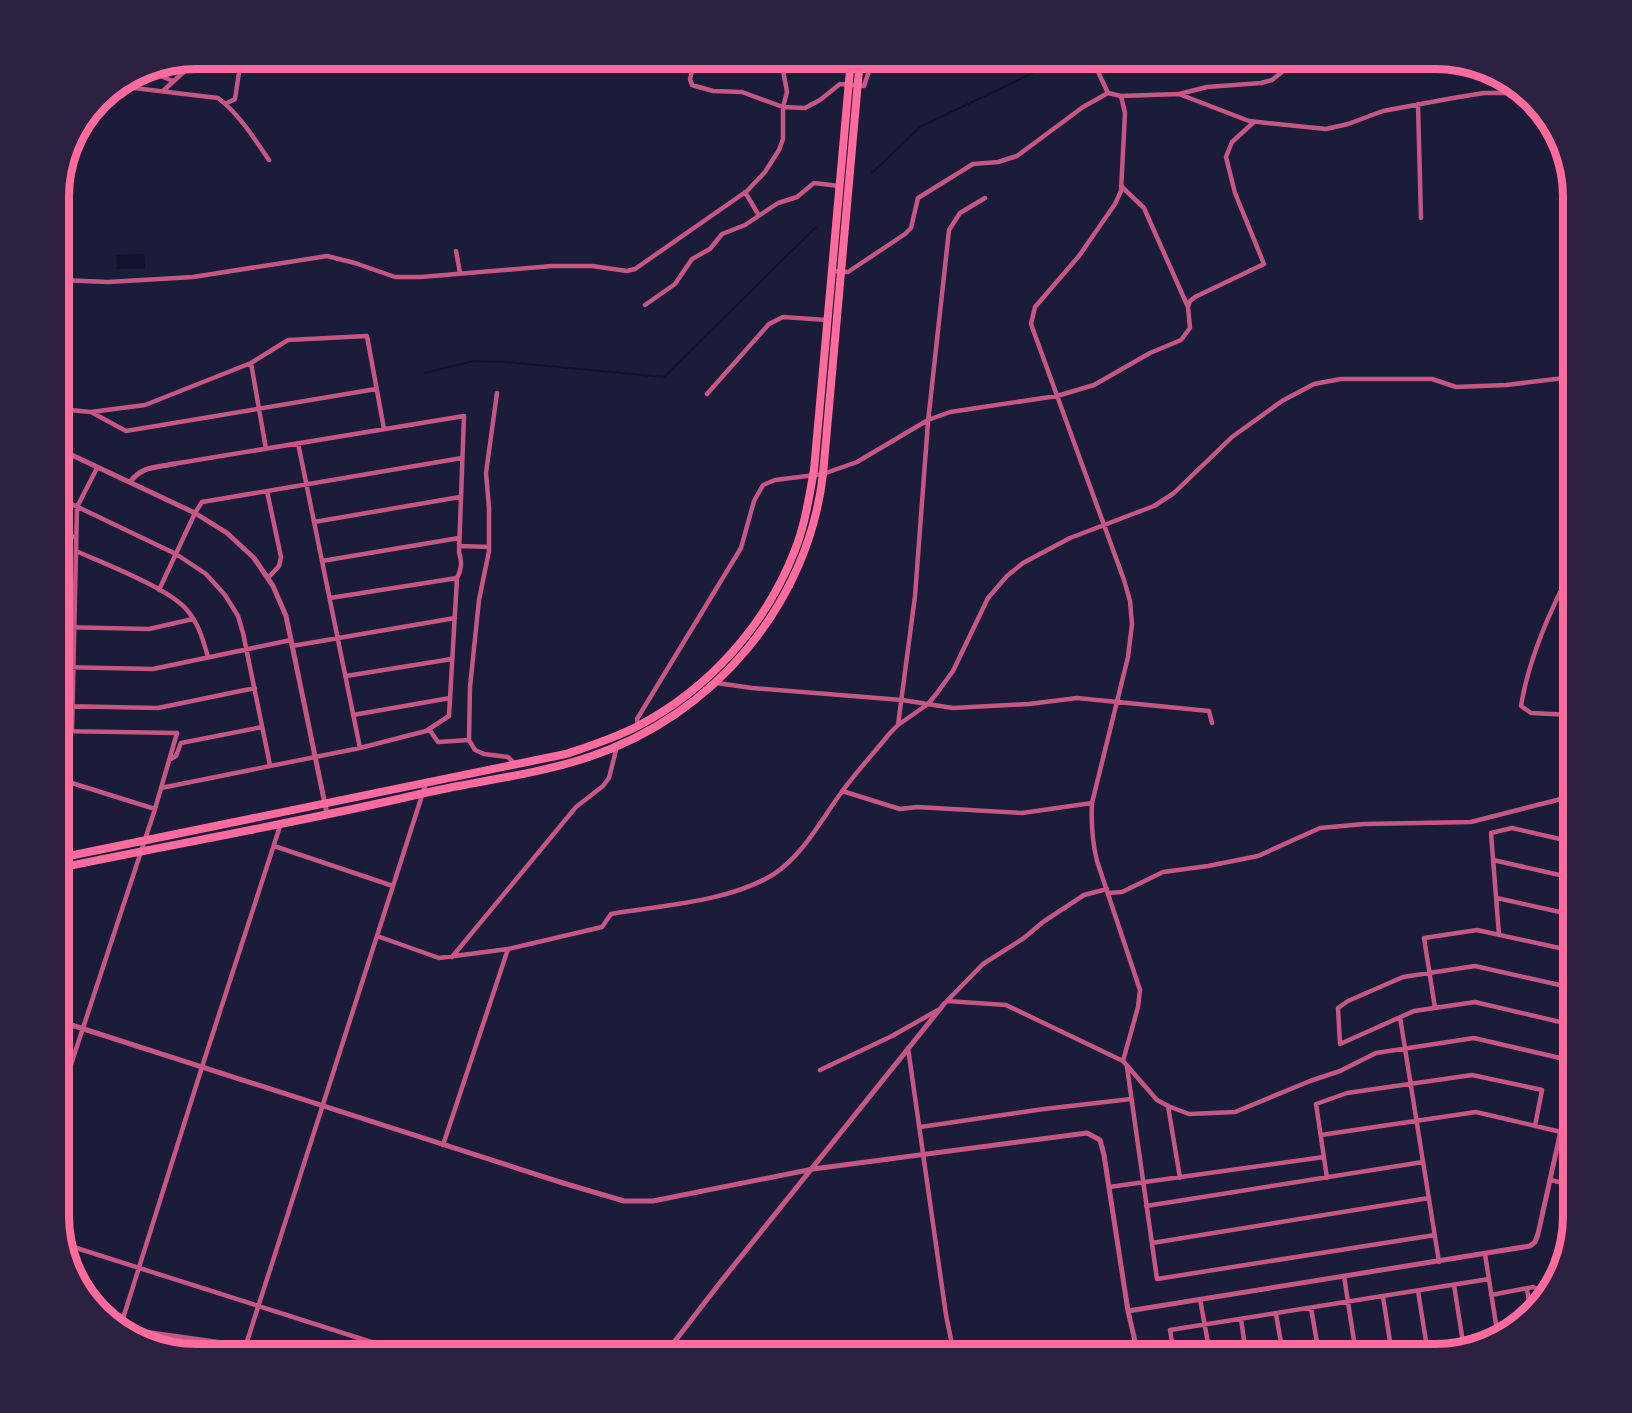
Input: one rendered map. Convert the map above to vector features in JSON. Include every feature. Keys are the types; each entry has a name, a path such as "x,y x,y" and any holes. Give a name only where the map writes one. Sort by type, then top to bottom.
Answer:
{"highway":[{"path":"69,856 566,754 618,736 695,690 743,640 762,614 783,579 804,520 813,477 850,69"},
{"path":"69,866 423,794 590,757 635,739 674,716 717,682 750,647 774,614 793,580 813,525 823,474 859,69"}],"street":[{"path":"225,104 235,99 239,69"},
{"path":"692,69 690,79 692,85 713,91 742,92 783,107 808,107 840,84 864,86 869,69"},
{"path":"69,280 108,282 193,277 327,256 337,257 395,277 552,266 592,266 627,271 635,269 745,192 765,172 783,139 783,107 787,92 784,69"},
{"path":"1097,69 1108,93"},
{"path":"831,272 848,272 905,234 911,228 918,198 973,164 998,162 1017,156 1083,107 1108,93 1121,96 1179,94 1207,87 1261,83 1272,80 1285,69"},
{"path":"164,90 185,70"},
{"path":"158,75 172,81"},
{"path":"131,87 218,98 246,127 269,160"},
{"path":"1179,94 1254,122 1326,129 1348,124 1383,111 1418,104 1484,93 1510,93"},
{"path":"1121,96 1125,113 1121,186 1115,204 1079,256 1041,298 1032,314 1031,324 1130,601 1132,624 1128,657 1092,803 1093,842 1140,990 1125,1064 1157,1279 1434,1235"},
{"path":"1418,104 1421,218"},
{"path":"1188,307 1195,297 1264,264 1235,193 1226,157 1232,142 1254,122"},
{"path":"645,305 675,284 692,259 710,249 722,234 745,225 758,214 797,196 814,183 840,186"},
{"path":"638,726 637,719 741,548 754,501 759,491 768,482 813,477 857,462 928,420 963,409 1057,396 1094,385 1150,353 1181,340 1190,328 1188,307 1144,208 1121,186"},
{"path":"745,192 758,214"},
{"path":"898,725 915,596 928,420 949,230 960,213 985,198"},
{"path":"456,251 460,273"},
{"path":"706,394 769,324 783,317 827,320"},
{"path":"69,410 91,412 145,405 251,363 288,340 367,336 384,429"},
{"path":"251,363 266,449"},
{"path":"377,936 439,958 452,957 508,949 602,927 611,914 713,897 738,891 758,882 776,873 797,852 842,791 898,725 928,704 953,671 988,598 1007,576 1023,563 1070,538 1154,506 1174,493 1232,437 1282,400 1314,384 1341,380 1432,379 1456,387 1506,385 1563,378"},
{"path":"91,412 126,431 376,389"},
{"path":"497,393 486,473 489,547 479,600 471,676 469,740 475,750 508,758 517,765"},
{"path":"130,482 137,473 144,470 174,464 464,416 459,538 462,561 457,578 449,716 429,729 360,748 161,788"},
{"path":"298,444 360,748"},
{"path":"69,453 195,513 227,533 254,558 268,579 285,616 327,814"},
{"path":"159,590 202,502 462,458"},
{"path":"72,731 77,507 97,468"},
{"path":"267,491 280,557 279,566 268,579"},
{"path":"314,522 460,497"},
{"path":"69,503 176,554 206,574 225,595 238,615 270,765"},
{"path":"69,537 75,537"},
{"path":"322,561 459,538"},
{"path":"459,546 489,547"},
{"path":"76,551 159,590 183,606 201,632 208,657"},
{"path":"330,598 457,578"},
{"path":"1563,586 1529,672 1521,706 1531,713 1563,714"},
{"path":"69,588 75,588"},
{"path":"72,667 153,669 246,649 338,638 455,618"},
{"path":"69,628 149,629 193,619"},
{"path":"346,676 452,659"},
{"path":"717,682 752,688 902,700 953,708 1029,704 1077,698 1209,711 1212,723"},
{"path":"72,706 158,708 255,688"},
{"path":"353,715 450,698"},
{"path":"169,760 176,756 181,743 262,727"},
{"path":"429,729 438,742 469,740"},
{"path":"69,731 177,733 155,809 69,1068"},
{"path":"452,957 576,807 603,786 609,777 617,746"},
{"path":"69,782 155,809"},
{"path":"247,1344 426,783"},
{"path":"842,791 900,809 917,807 1022,813 1092,803"},
{"path":"673,1344 944,1005 983,964 1084,895 1107,891 1122,892 1163,872 1257,856 1320,828 1364,824 1471,822 1538,806 1563,797"},
{"path":"122,1320 281,823"},
{"path":"1499,935 1491,833 1512,828 1563,840"},
{"path":"274,846 393,886"},
{"path":"1493,860 1563,876"},
{"path":"1497,898 1563,913"},
{"path":"1435,1008 1424,938 1477,930 1563,949"},
{"path":"443,1144 508,949"},
{"path":"1563,986 1475,966 1403,977 1348,1001 1338,1008 1340,1044 1414,1011 1474,1002 1563,1022"},
{"path":"820,1070 892,1035 944,1005 1006,1005 1125,1064 1157,1100 1189,1114 1235,1112 1340,1071 1376,1053 1474,1038 1563,1058"},
{"path":"1400,1017 1439,1262"},
{"path":"69,1025 624,1201 639,1203 813,1168 1087,1133 1094,1136 1102,1145 1128,1311 1136,1344"},
{"path":"908,1048 952,1344"},
{"path":"1327,1178 1316,1104 1347,1093 1472,1075 1542,1090 1535,1126"},
{"path":"920,1127 1131,1099"},
{"path":"1168,1106 1180,1178"},
{"path":"1321,1136 1476,1113 1561,1132"},
{"path":"1128,1311 1524,1248 1535,1242 1563,1123"},
{"path":"1109,1187 1324,1157"},
{"path":"1146,1206 1423,1162"},
{"path":"1550,1180 1563,1183"},
{"path":"1152,1243 1428,1198"},
{"path":"72,1247 378,1344"},
{"path":"1485,1254 1497,1328"},
{"path":"1344,1276 1354,1344"},
{"path":"1172,1344 1170,1330 1489,1280"},
{"path":"1454,1285 1463,1341"},
{"path":"1491,1295 1533,1287 1540,1290"},
{"path":"1527,1289 1529,1303"},
{"path":"1418,1291 1426,1344"},
{"path":"1383,1297 1390,1344"},
{"path":"1200,1299 1208,1344"},
{"path":"1311,1308 1317,1344"},
{"path":"1276,1314 1281,1344"},
{"path":"1241,1319 1245,1344"},
{"path":"142,1331 232,1344"}],"shaded area":[{"path":"144,254 145,268 117,269 116,255"}],"waterway":[{"path":"872,173 920,127 1041,69"},
{"path":"425,373 473,361 664,377 816,227"}]}
